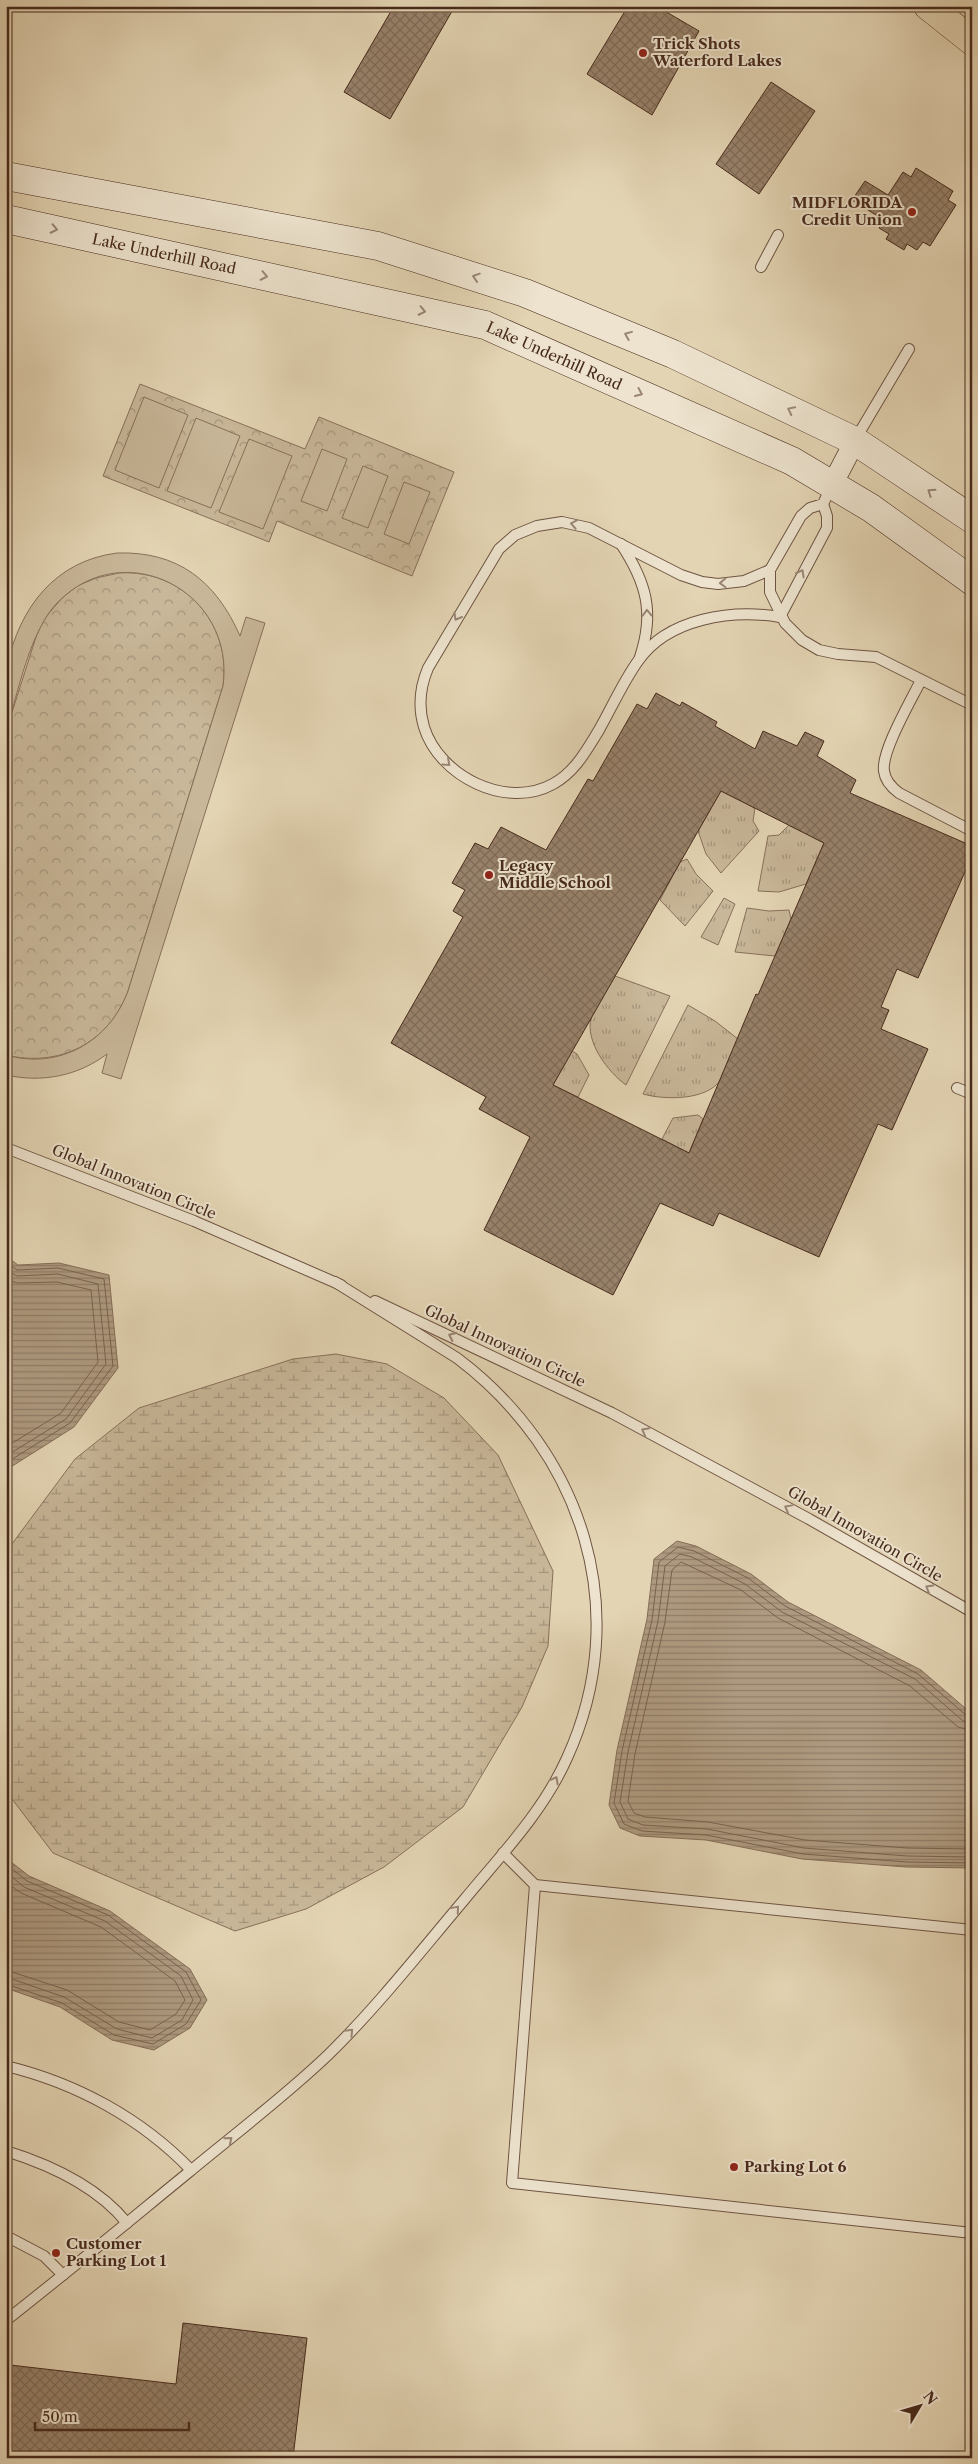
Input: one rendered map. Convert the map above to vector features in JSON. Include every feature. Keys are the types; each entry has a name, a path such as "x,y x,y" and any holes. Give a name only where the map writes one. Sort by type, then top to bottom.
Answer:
{"highway":[{"path":"928,6 972,41"}],"street":[{"path":"6,176 378,246 526,293 673,354 855,441 972,520"},
{"name":"Lake Underhill Road","path":"6,219 485,325 792,461 828,494 872,508 972,581"},
{"path":"828,494 855,441"}],"lane":[{"path":"761,267 778,235"},
{"path":"855,441 909,349"},
{"path":"828,494 801,516 770,570 770,592 780,617 802,640 820,650 838,654 876,657 972,705"},
{"path":"780,617 827,528 828,494"},
{"path":"620,543 640,576 647,603 647,633 638,660 585,754 571,771 543,788 514,793 488,788 473,782 440,756 424,727 420,704 423,681 428,668 483,574 504,544 516,534 536,526 562,522 589,528 620,543 681,575 702,582 718,584 744,581 770,570"},
{"path":"638,660 670,633 697,622 752,615 780,617"},
{"path":"921,680 886,753 884,772 889,784 898,793 972,831"},
{"path":"957,1088 972,1094"},
{"name":"Global Innovation Circle","path":"6,1148 185,1217 335,1282 612,1413 800,1515 972,1612"},
{"path":"6,2316 9,2318 63,2275 261,2114 328,2055 417,1957 536,1812 557,1778 575,1739 589,1695 595,1657 596,1615 591,1570 581,1525 560,1475 544,1448 525,1422 492,1387 457,1358 335,1282"},
{"path":"503,1853 535,1884 972,1930"},
{"path":"535,1884 512,2183 972,2233"},
{"path":"6,2066 75,2088 97,2099 155,2137 191,2170"},
{"path":"6,2151 44,2165 84,2186 110,2204 127,2223"},
{"path":"6,2236 44,2256 63,2275"}],"green space":[{"path":"140,384 305,449 319,417 454,472 412,576 277,521 269,542 103,476"},
{"path":"144,397 188,415 159,488 115,470"},
{"path":"196,418 240,436 211,508 167,491"},
{"path":"249,439 292,456 263,529 219,512"},
{"path":"322,449 347,459 327,511 301,501"},
{"path":"363,466 388,476 368,528 342,518"},
{"path":"404,482 430,492 409,544 384,534"},
{"path":"117,553 159,557 192,573 207,585 219,600 240,636 246,617 265,623 121,1079 102,1073 107,1054 84,1068 59,1076 33,1078 6,1075 6,1055 26,1059 63,1055 80,1048 95,1038 108,1025 119,1009 128,991 223,686 222,653 212,624 194,600 171,583 143,574 114,573 85,582 58,602 48,614 32,645 6,731 4,689 7,666 21,625 31,606 58,577 75,566 95,558"},
{"path":"119,573 142,574 164,580 182,590 198,604 211,622 220,641 224,663 223,686 128,991 119,1009 108,1025 95,1038 63,1054 45,1058 6,1055 6,731 36,637 44,619 62,598 77,586 96,578"},
{"path":"721,791 755,808 753,821 759,831 721,873 706,854 698,831"},
{"path":"789,825 824,843 806,884 779,892 758,891 768,836 779,835"},
{"path":"687,859 696,874 713,891 685,926 660,900 680,862"},
{"path":"724,898 735,904 718,945 701,937"},
{"path":"747,908 769,911 789,910 791,919 775,956 735,952"},
{"path":"615,976 670,996 626,1085 605,1064 591,1037 591,1018 595,1007"},
{"path":"688,1005 715,1021 738,1039 724,1074 715,1086 696,1095 673,1098 643,1094"},
{"path":"572,1051 577,1054 589,1075 578,1097 553,1085"},
{"path":"698,1115 703,1119 689,1153 662,1139 673,1118"},
{"path":"336,1354 387,1364 444,1398 498,1455 553,1571 548,1646 522,1707 463,1807 384,1867 306,1909 235,1931 53,1853 6,1791 6,1552 75,1459 139,1408 293,1359"}],"water":[{"path":"6,1256 18,1265 59,1263 109,1275 118,1368 74,1427 6,1470"},
{"path":"677,1541 696,1546 751,1574 788,1602 921,1670 972,1714 972,1868 906,1867 802,1859 706,1840 640,1836 620,1828 609,1805 617,1750 647,1619 654,1559"},
{"path":"6,1858 29,1876 110,1911 190,1969 207,2000 190,2028 154,2050 112,2040 60,2007 6,1988"}],"building":[{"path":"394,6 455,6 390,119 344,92"},
{"name":"Trick Shots Waterford Lakes","path":"628,6 656,6 699,31 652,115 587,74"},
{"path":"771,82 815,111 759,194 716,164"},
{"name":"MIDFLORIDA Credit Union","path":"916,168 953,191 948,200 956,205 930,246 923,242 917,250 907,244 904,250 886,239 889,234 879,228 884,220 852,200 865,181 888,195 903,172 911,177"},
{"path":"656,693 680,706 682,702 717,722 715,726 755,749 763,731 797,746 805,732 824,741 817,756 856,780 850,793 972,846 972,856 918,978 897,969 881,1007 889,1010 881,1029 928,1049 892,1130 878,1124 819,1257 719,1213 713,1226 660,1203 613,1295 484,1230 530,1137 479,1109 486,1097 391,1043 463,917 453,911 465,890 452,883 475,843 488,849 501,827 546,850 588,779 593,781 637,704 647,709","holes":["721,791 824,843 758,995 756,994 689,1153 553,1085"]},
{"path":"183,2323 307,2338 293,2458 6,2458 6,2373 9,2371 10,2365 176,2384"}],"place":[{"name":"Trick Shots Waterford Lakes","path":"643,53"},
{"name":"MIDFLORIDA Credit Union","path":"912,212"},
{"name":"Legacy Middle School","path":"489,875"},
{"name":"Parking Lot 6","path":"734,2167"},
{"name":"Customer Parking Lot 1","path":"56,2253"}]}
